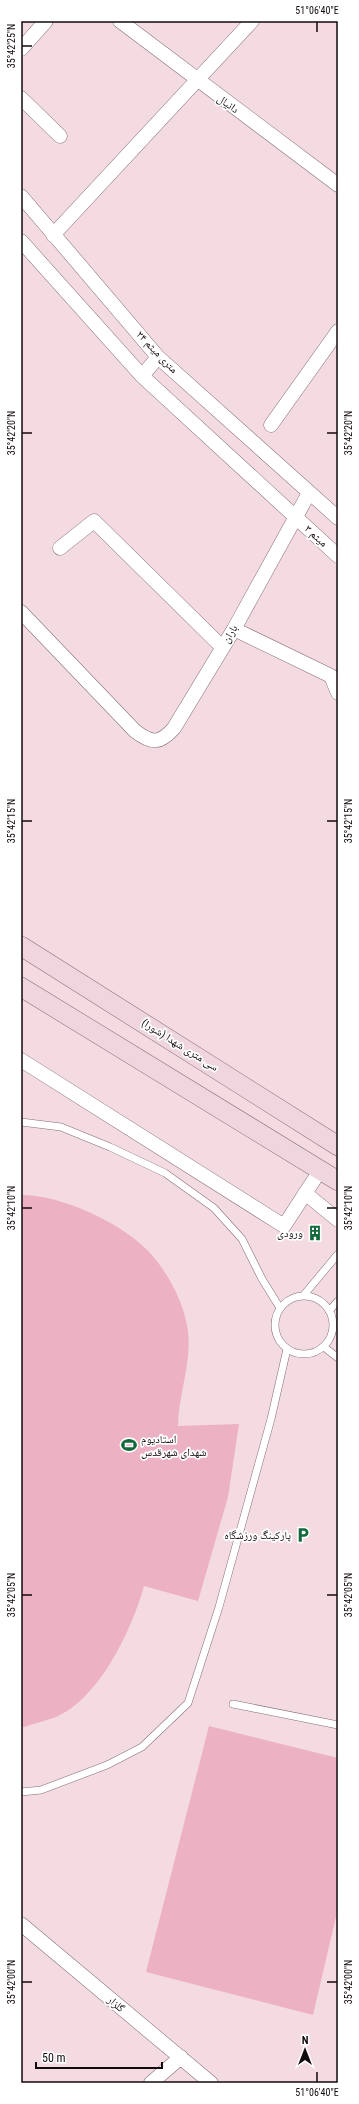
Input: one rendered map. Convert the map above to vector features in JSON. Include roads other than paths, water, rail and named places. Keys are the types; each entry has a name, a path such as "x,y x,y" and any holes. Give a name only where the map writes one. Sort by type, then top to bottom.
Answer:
{"main road":[{"name":"سی متری شهدا (شورا)","path":"21,946 338,1146"},
{"path":"21,987 321,1169 338,1181"}],"street":[{"path":"21,49 46,21"},
{"name":"دانیال","path":"120,21 196,80 338,185"},
{"path":"53,235 252,21"},
{"path":"21,98 60,136"},
{"name":"۲۴ متری میثم","path":"21,196 158,357 309,493"},
{"path":"21,241 142,376 295,517"},
{"path":"271,425 338,331"},
{"path":"142,376 158,357"},
{"path":"309,493 338,518"},
{"name":"باران","path":"21,612 144,739 154,741 165,739 174,728 234,628 309,493"},
{"name":"میثم ۳","path":"295,517 338,556"},
{"path":"60,548 94,521 222,647"},
{"path":"234,628 331,676 338,693"},
{"path":"21,1060 284,1226 321,1169"},
{"path":"305,1193 338,1220"},
{"name":"گلزار","path":"21,1924 211,2083"},
{"path":"151,2083 180,2058"}],"lane":[{"path":"21,1122 61,1126 110,1147 165,1173 214,1208 242,1239 262,1279 280,1308"},
{"path":"303,1296 318,1300 330,1311 333,1320 333,1330 330,1339 324,1347 315,1352 306,1354 296,1353 287,1349 276,1334 276,1316 280,1308 286,1302 303,1296 338,1254"},
{"path":"330,1311 338,1301"},
{"path":"324,1347 338,1358"},
{"path":"21,1792 41,1790 107,1765 142,1747 188,1703 219,1607 272,1419 287,1349"},
{"path":"233,1704 338,1726"}],"place":[{"name":"ورودی","path":"315,1233"},
{"name":"استادیوم شهدای شهرقدس","path":"129,1445"},
{"name":"پارکینگ ورزشگاه","path":"303,1535"}]}
